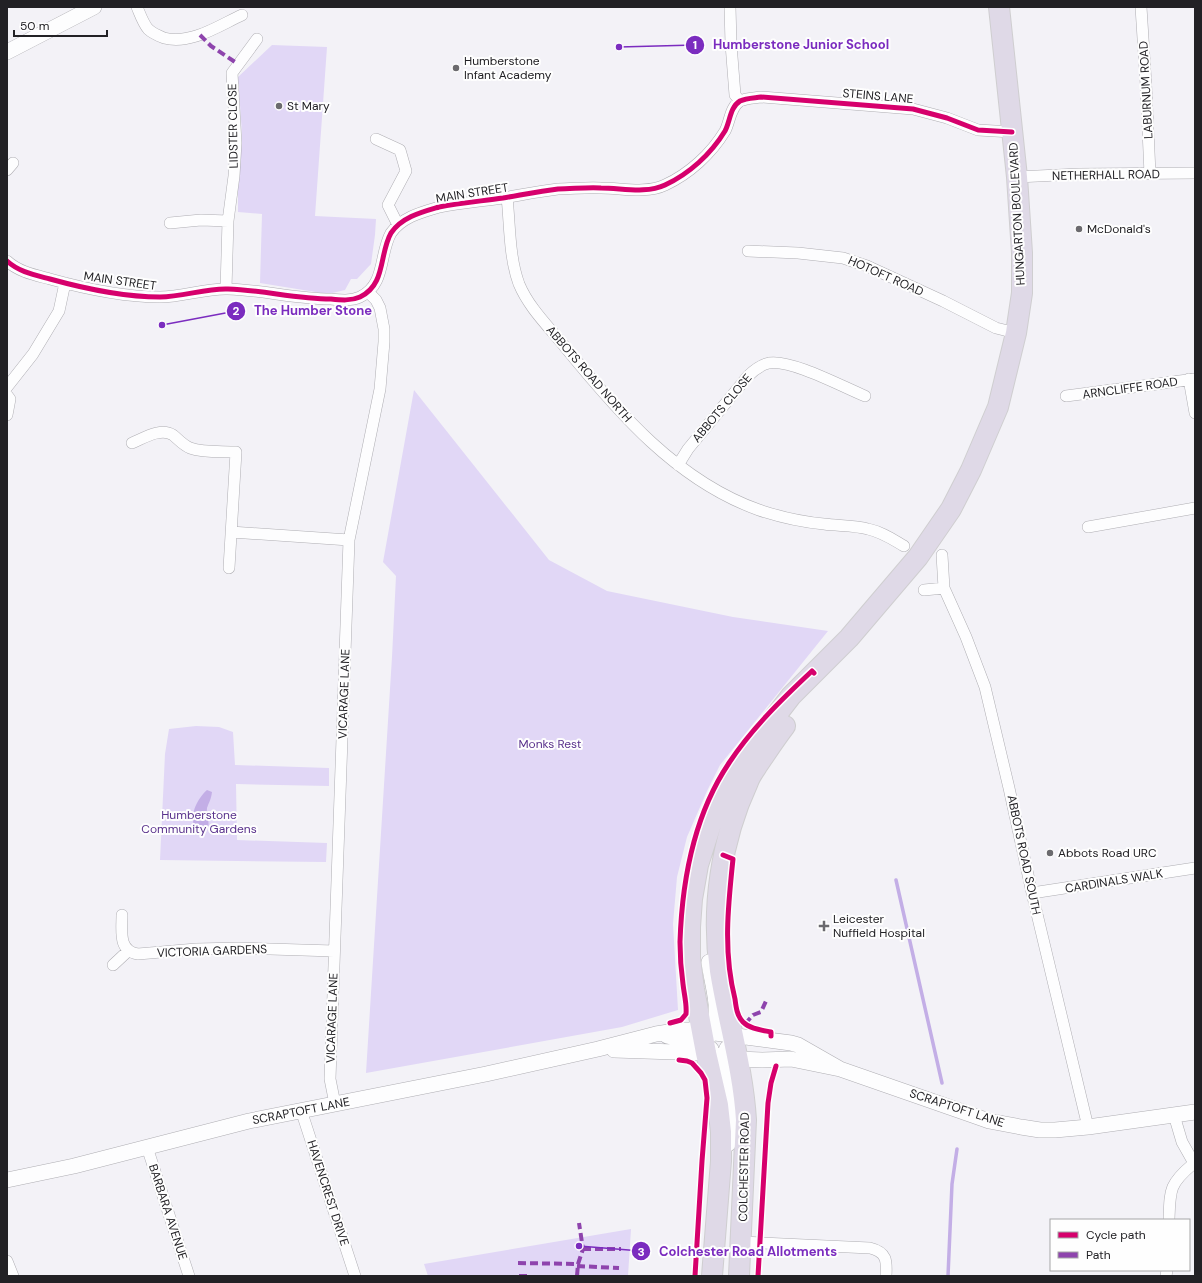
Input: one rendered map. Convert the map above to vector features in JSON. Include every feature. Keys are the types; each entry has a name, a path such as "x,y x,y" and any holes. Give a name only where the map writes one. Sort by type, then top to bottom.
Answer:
{"highway":[{"name":"HUNGARTON BOULEVARD","path":"715,1045 690,958 692,899 698,865 713,818 733,775 755,742 791,696 849,638 918,557 951,508 971,470 998,407 1016,333 1022,293 1022,253 1017,177 999,7"},
{"name":"HUNGARTON BOULEVARD","path":"715,1045 723,986 718,953 717,920 721,867 730,830 748,781 772,743 811,692 849,638"},
{"name":"COLCHESTER ROAD","path":"712,1276 721,1155 721,1132 715,1045"},
{"name":"COLCHESTER ROAD","path":"715,1045 745,1106 746,1127 742,1242 739,1276"}],"street":[{"path":"7,52 94,7"},
{"path":"137,7 149,30 158,36 182,40 200,34 242,15"},
{"path":"730,7 734,95 740,101"},
{"name":"LABURNUM ROAD","path":"1141,7 1150,174"},
{"name":"LIDSTER CLOSE","path":"226,289 228,222 234,176 236,143 232,73 257,39"},
{"name":"STEINS LANE","path":"740,101 761,97 913,109 947,118 978,130 1012,132"},
{"name":"MAIN STREET","path":"7,261 18,269 28,273 111,293 162,297 226,289 294,297 349,300 356,299 368,292 377,281 387,242 392,232 398,225 412,216 441,207 556,190 599,188 642,190 663,186 681,177 705,157 725,131 734,107 740,101"},
{"path":"376,139 400,150 406,171 388,205 398,225"},
{"name":"NETHERHALL ROAD","path":"1017,177 1078,174 1195,174"},
{"name":"ABBOTS ROAD NORTH","path":"507,197 512,255 519,283 528,301 600,389 636,428 678,465 718,492 760,510 803,521 847,525 869,529 886,535 904,546"},
{"path":"170,223 201,220 228,222"},
{"name":"HOTOFT ROAD","path":"748,251 798,253 844,258 867,266 943,301 996,328 1016,333"},
{"path":"7,387 33,354 59,311 66,283"},
{"name":"VICARAGE LANE","path":"335,1104 330,1079 350,540 380,389 384,342 384,329 380,308 376,300 368,292"},
{"name":"ABBOTS CLOSE","path":"678,465 688,449 748,376 763,365 769,363 782,363 821,377 864,396"},
{"path":"1192,379 1195,413"},
{"name":"ARNCLIFFE ROAD","path":"1066,396 1192,379"},
{"path":"7,395 10,399 7,414"},
{"path":"132,443 159,432 165,432 174,436 183,445 194,449 236,452 229,568"},
{"path":"1088,527 1195,508"},
{"path":"231,532 350,540"},
{"name":"ABBOTS ROAD SOUTH","path":"942,555 944,588 966,637 985,687 1010,788 1032,894 1088,1127"},
{"path":"924,590 944,588"},
{"name":"CARDINALS WALK","path":"1032,894 1195,868"},
{"path":"113,965 128,951 122,941 122,915"},
{"name":"VICTORIA GARDENS","path":"128,951 138,954 196,949 238,948 334,951"},
{"name":"SCRAPTOFT LANE","path":"7,1180 74,1166 249,1121 486,1074 598,1049 656,1034 681,1030 715,1045 762,1060 791,1059 840,1069 946,1107 1021,1128 1056,1130 1195,1112"},
{"name":"SCRAPTOFT LANE","path":"598,1049 715,1045 756,1038 798,1045 840,1069"},
{"name":"HAVENCREST DRIVE","path":"301,1110 355,1276"},
{"path":"1169,1219 1170,1194 1172,1187 1181,1174 1194,1164 1182,1142 1174,1115"},
{"name":"BARBARA AVENUE","path":"147,1147 188,1276"},
{"path":"742,1242 870,1248 877,1250 884,1256 886,1262 886,1276"},
{"path":"7,1262 13,1276"}],"green space":[{"path":"272,45 327,47 315,216 376,219 371,264 357,279 351,279 345,290 328,294 260,283 262,214 238,212 238,182 242,134 238,77"},
{"name":"Monks Rest","path":"414,390 549,560 607,591 733,617 828,631 720,765 687,837 677,877 673,924 678,1010 622,1027 366,1073 396,576 383,562"},
{"name":"Humberstone Community Gardens","path":"196,726 219,727 233,732 235,765 329,768 329,786 236,784 237,840 327,843 326,862 160,860 165,754 169,729"},
{"path":"631,1229 628,1276 428,1276 424,1264"}],"shaded area":[{"path":"207,790 212,792 207,808 208,828 202,830 194,825 193,816 198,801"}],"waterway":[{"path":"896,880 942,1083"},
{"path":"948,1276 952,1184 957,1149"}],"marked path":[{"path":"200,35 211,46 238,64"},
{"path":"745,1024 753,1015 761,1012 766,1001"},
{"path":"577,1276 578,1264 583,1249 579,1223"},
{"path":"583,1249 621,1249"},
{"path":"518,1263 578,1264"},
{"path":"577,1266 619,1268"},
{"path":"519,1276 529,1276"}],"cycle path":[{"path":"7,261 27,273 91,289 132,296 169,297 211,290 228,289 305,298 350,300 360,297 368,292 374,285 381,268 387,241 396,227 407,219 439,207 558,189 596,188 642,190 658,188 683,175 713,148 725,131 734,107 740,101 745,99 761,97 913,109 947,118 978,130 1012,132"},
{"path":"670,1023 681,1020 686,1014 680,957 681,919 687,872 692,849 707,804 729,763 747,738 790,692 812,671 814,673"},
{"path":"723,855 733,859 728,912 728,946 731,981 737,1011 741,1020 746,1024 756,1029 771,1032 771,1036"},
{"path":"679,1060 692,1063 701,1073 705,1080 707,1098 695,1276"},
{"path":"758,1276 768,1103 771,1083 776,1066"}],"place":[{"name":"Humberstone Junior School","path":"619,47"},
{"name":"Humberstone Infant Academy","path":"456,68"},
{"name":"St Mary","path":"279,106"},
{"name":"McDonald's","path":"1079,229"},
{"name":"The Humber Stone","path":"162,325"},
{"name":"Abbots Road URC","path":"1050,853"},
{"name":"Leicester Nuffield Hospital","path":"824,926"},
{"name":"Colchester Road Allotments","path":"579,1246"}]}
